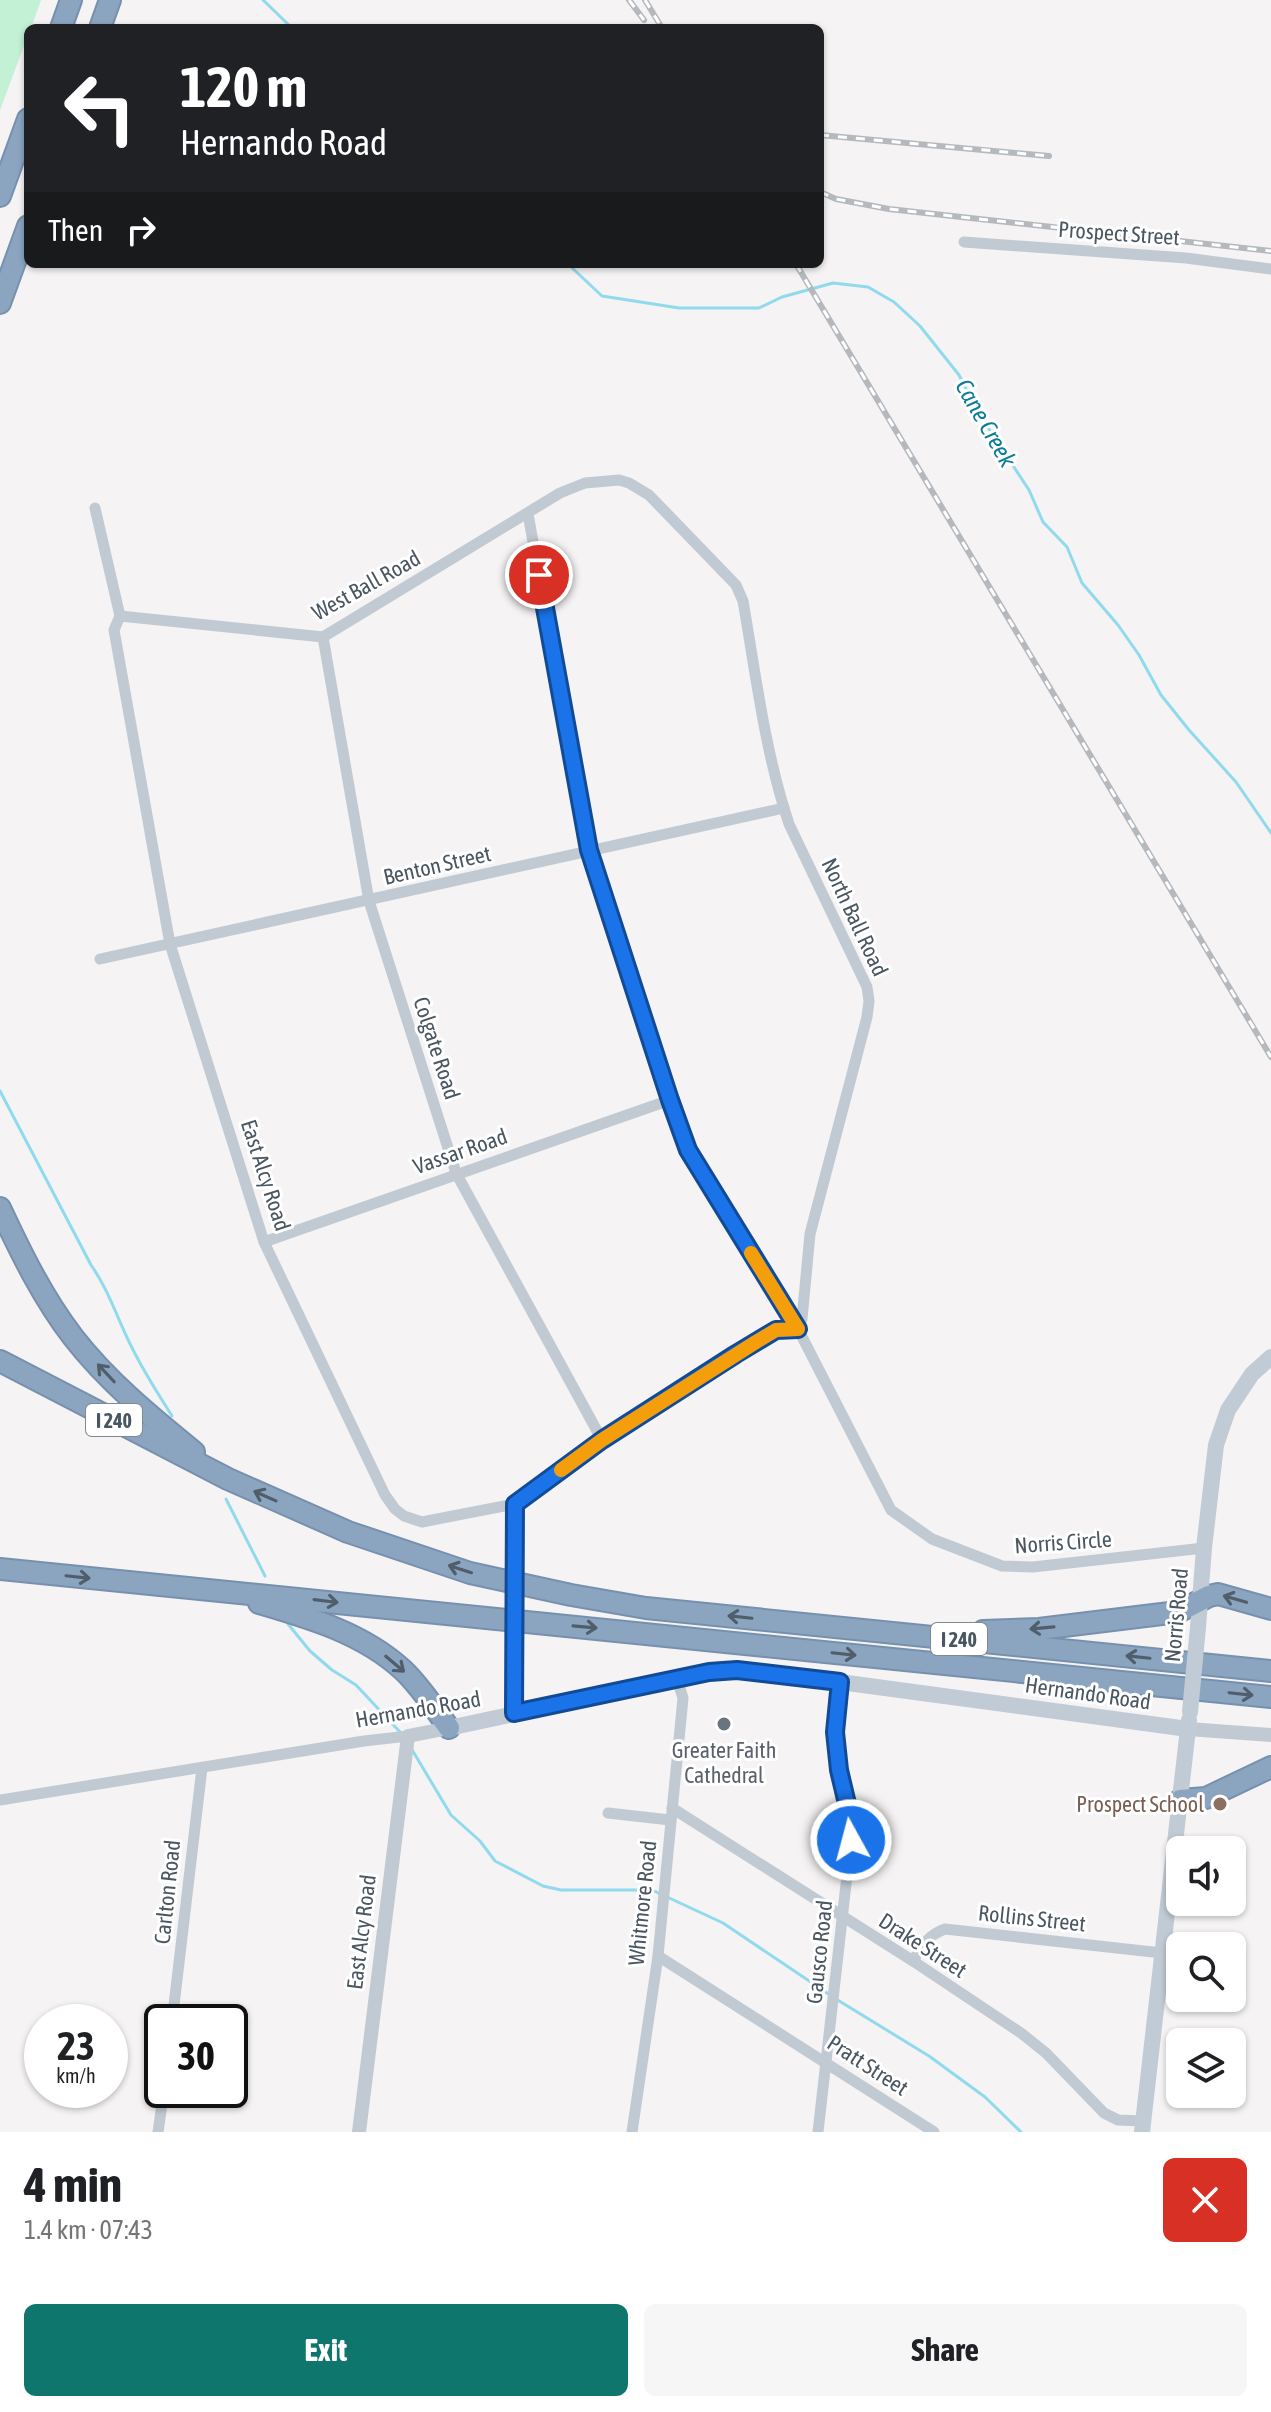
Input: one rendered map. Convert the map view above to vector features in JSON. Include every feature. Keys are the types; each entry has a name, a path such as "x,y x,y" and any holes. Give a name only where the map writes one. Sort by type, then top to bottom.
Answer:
{"highway":[{"path":"62,24 71,0"},
{"path":"101,24 110,0"},
{"path":"0,196 24,130"},
{"path":"0,303 24,237"},
{"path":"0,1208 28,1268 73,1338 135,1404 228,1479"},
{"name":"I 240","path":"0,1361 228,1479 348,1532 483,1576 646,1608 1271,1671"},
{"name":"I 240","path":"0,1569 1271,1697"},
{"path":"221,1592 326,1624 375,1649 425,1694 449,1728"},
{"path":"920,1635 1039,1629 1178,1612 1218,1594 1271,1609"},
{"path":"1180,1800 1206,1798 1271,1767"}],"main road":[{"name":"Norris Road","path":"1142,2126 1189,1720 1216,1445 1228,1410 1252,1374 1271,1357"},
{"name":"Hernando Road","path":"449,1728 709,1672 737,1670 1189,1720"}],"street":[{"name":"Prospect Street","path":"964,242 1186,258 1271,269"},
{"name":"West Ball Road","path":"120,616 323,637 560,493 585,483 609,480"},
{"name":"North Ball Road","path":"609,480 629,483 649,495 736,585 743,601 771,765 784,808 867,987 867,1017 810,1234 802,1319 798,1329"},
{"name":"East Alcy Road","path":"95,508 120,616 114,630 170,944 264,1242 385,1495 395,1509 404,1516 422,1522 515,1504"},
{"path":"514,1713 515,1504 602,1440 776,1330 798,1329 688,1150 670,1100 589,850 528,514"},
{"name":"Colgate Road","path":"323,637 369,901 456,1173 602,1440"},
{"name":"Benton Street","path":"100,959 784,808"},
{"name":"Vassar Road","path":"264,1242 670,1100"},
{"name":"Norris Circle","path":"798,1329 891,1510 932,1539 1002,1566 1033,1567 1204,1548"},
{"name":"Whitmore Road","path":"632,2132 658,1956 683,1698 677,1679"},
{"name":"Gausco Road","path":"818,2132 851,1840 835,1732 840,1682"},
{"name":"Hernando Road","path":"1189,1720 1271,1735"},
{"name":"Hernando Road","path":"0,1800 449,1728"},
{"name":"East Alcy Road","path":"359,2132 408,1736"},
{"name":"Carlton Road","path":"174,2004 202,1768"},
{"path":"608,1813 671,1814"},
{"name":"Drake Street","path":"671,1814 913,1961 1021,2033 1046,2053 1104,2113 1142,2126"},
{"name":"Rollins Street","path":"913,1961 926,1939 945,1929 1162,1953"},
{"name":"Pratt Street","path":"658,1956 934,2132"},
{"path":"158,2132 161,2108"}],"green space":[{"path":"0,0 41,0 32,24 24,24 24,46 0,110"}],"waterway":[{"name":"Cane Creek","path":"263,0 288,24"},
{"name":"Cane Creek","path":"572,268 602,296 679,308 759,308 782,297 833,283 868,287 894,302 920,326 959,375 979,414 1029,490 1043,522 1067,547 1082,583 1118,625 1161,695 1236,782 1271,833"},
{"path":"0,1091 106,1290 135,1354 172,1416"},
{"path":"226,1499 265,1576"},
{"path":"288,1624 310,1651 356,1685 400,1732"},
{"path":"411,1748 451,1815 480,1841 495,1861 543,1886 561,1890 652,1890 723,1923 830,1995"},
{"path":"836,1999 929,2056 985,2097 1021,2132"}],"railway":[{"path":"629,0 644,20"},
{"path":"645,0 660,24"},
{"path":"824,135 1049,156"},
{"path":"824,194 889,209 1271,251"},
{"path":"798,268 1271,1057"}],"slow traffic":[{"path":"561,1470 602,1440 776,1330 798,1329 751,1253"}],"place":[{"name":"Greater Faith Cathedral","path":"724,1724"},
{"name":"Prospect School","path":"1220,1804"}],"route":[{"path":"539,575 589,850 670,1100 688,1150 798,1329 776,1330 736,1354 602,1440 515,1504 514,1713 709,1672 737,1670 840,1682 835,1732 851,1840"}]}
